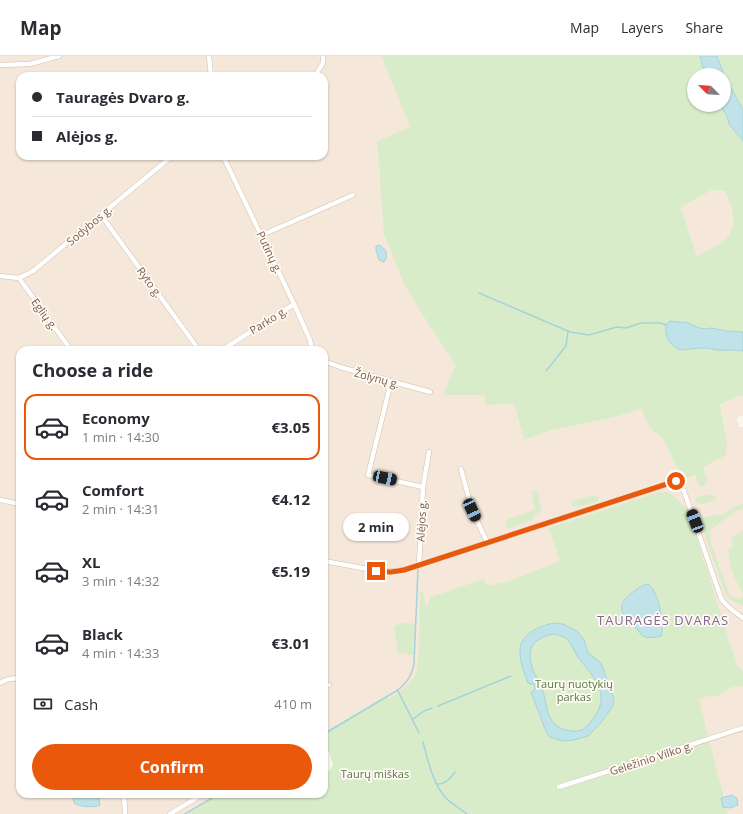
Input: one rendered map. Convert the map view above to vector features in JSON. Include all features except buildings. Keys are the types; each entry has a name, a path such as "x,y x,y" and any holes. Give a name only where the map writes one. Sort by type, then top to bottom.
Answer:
{"street":[{"path":"0,65 30,64 59,56"},
{"path":"209,56 211,72"},
{"path":"317,72 323,63 324,56"},
{"name":"Sodybos g.","path":"19,278 33,271 167,160"},
{"name":"Putinų g.","path":"225,160 294,304 311,346"},
{"path":"262,235 352,195"},
{"name":"Ryto g.","path":"101,215 196,346"},
{"path":"0,276 19,278"},
{"name":"Eglių g.","path":"19,278 68,346"},
{"name":"Parko g.","path":"228,346 294,304"},
{"name":"Žolynų g.","path":"328,363 340,368 430,392"},
{"path":"391,382 368,475 423,487"},
{"name":"Alėjos g.","path":"419,565 423,487 429,452"},
{"path":"461,470 472,510 487,542"},
{"path":"328,562 384,572 397,571 676,481 684,491 721,598 729,608 743,618"},
{"path":"0,500 16,503"},
{"path":"0,683 9,679 16,678"},
{"name":"Geležinio Vilko g.","path":"560,787 743,728"},
{"path":"124,798 125,814"},
{"path":"170,814 196,798"}],"shaded area":[{"path":"0,56 381,56 411,128 377,141 380,181 431,328 457,365 452,373 484,395 486,405 514,404 524,440 553,430 619,416 642,409 656,434 662,437 683,480 695,475 699,486 703,467 726,437 720,405 740,395 743,396 743,415 737,418 739,427 743,427 743,814 415,814 371,704 328,730 328,346 16,346 16,798 214,798 188,814 0,814"},
{"path":"712,190 725,191 735,202 739,210 741,224 737,233 725,243 697,256 681,207"}],"green space":[{"path":"381,56 700,56 703,68 687,68 687,112 724,112 729,124 743,141 743,332 699,328 688,323 670,321 665,329 665,332 693,348 716,350 735,349 743,351 743,396 740,395 720,405 727,442 726,455 703,467 708,480 703,487 699,486 695,475 683,480 662,437 652,429 647,422 642,409 619,416 553,430 524,440 514,404 486,405 484,395 443,395 456,365 405,286 384,234 377,141 410,127","holes":["712,190 725,191 733,215 731,232 719,245 697,256 681,207"]},
{"path":"717,56 743,56 743,110 731,88 731,68 721,68"},
{"path":"537,490 542,511 535,515 532,520 508,529 506,526 506,520 529,512 535,508 531,492"},
{"name":"Taurų nuotykių parkas","path":"667,492 674,496 689,513 737,666 743,671 743,686 732,687 718,696 710,697 709,695 699,700 728,814 188,814 214,798 328,798 328,772 333,766 328,751 328,730 387,695 389,699 407,686 415,676 417,671 419,650 420,592 423,592 426,608 431,597 483,579 488,586 506,582 560,561 549,528 656,493"},
{"path":"712,494 716,500 702,504 696,503 695,500 697,497"},
{"path":"595,495 598,497 596,502 575,507 571,504 573,501"},
{"path":"743,503 743,509 738,510 710,530 711,543 729,594 732,597 740,599 743,596 743,606 732,601 726,596 700,518 723,514"},
{"path":"743,531 743,593 732,572 728,549 730,547 733,548 731,538"},
{"path":"403,623 415,624 413,655 398,653 394,626"}],"water":[{"path":"700,56 717,56 721,68 703,68"},
{"path":"731,88 743,110 743,141 729,124 724,112 731,112"},
{"path":"379,245 386,252 386,260 384,262 379,260 376,250 376,246"},
{"path":"670,321 688,323 699,328 743,332 743,351 705,348 680,350 673,346 668,340 666,325"},
{"path":"648,584 652,587 658,600 662,624 661,636 652,638 642,635 626,618 622,610 623,602 627,597 640,587"},
{"path":"554,623 563,624 577,631 584,640 588,653 601,663 614,699 613,706 600,724 588,736 574,740 563,741 550,737 547,734 531,692 535,690 534,685 528,683 521,661 520,647 526,636 542,626","holes":["553,634 564,637 569,641 600,689 601,702 598,711 586,727 579,731 563,729 556,726 552,721 541,684 535,675 530,660 531,648 534,644 538,640"]},
{"path":"732,795 737,798 738,805 730,808 723,807 721,798"},
{"path":"73,798 97,798 99,799 100,805 91,807 74,803"}],"waterway":[{"path":"479,293 570,332 589,335 617,327 626,328 641,323 660,323 666,325"},
{"path":"546,371 566,346 568,331"},
{"path":"328,732 398,690 409,678 414,663 418,569"},
{"path":"438,706 511,676"},
{"path":"398,691 419,733"},
{"path":"413,719 424,711 432,708"},
{"path":"423,742 438,787 447,799 467,814"},
{"path":"437,784 450,779 455,772"},
{"path":"185,814 212,798"}],"district":[{"name":"TAURAGĖS DVARAS","path":"663,620"}],"route":[{"path":"376,571 391,572 404,570 676,481"}],"park label":[{"name":"Taurų miškas","path":"375,773"}]}
